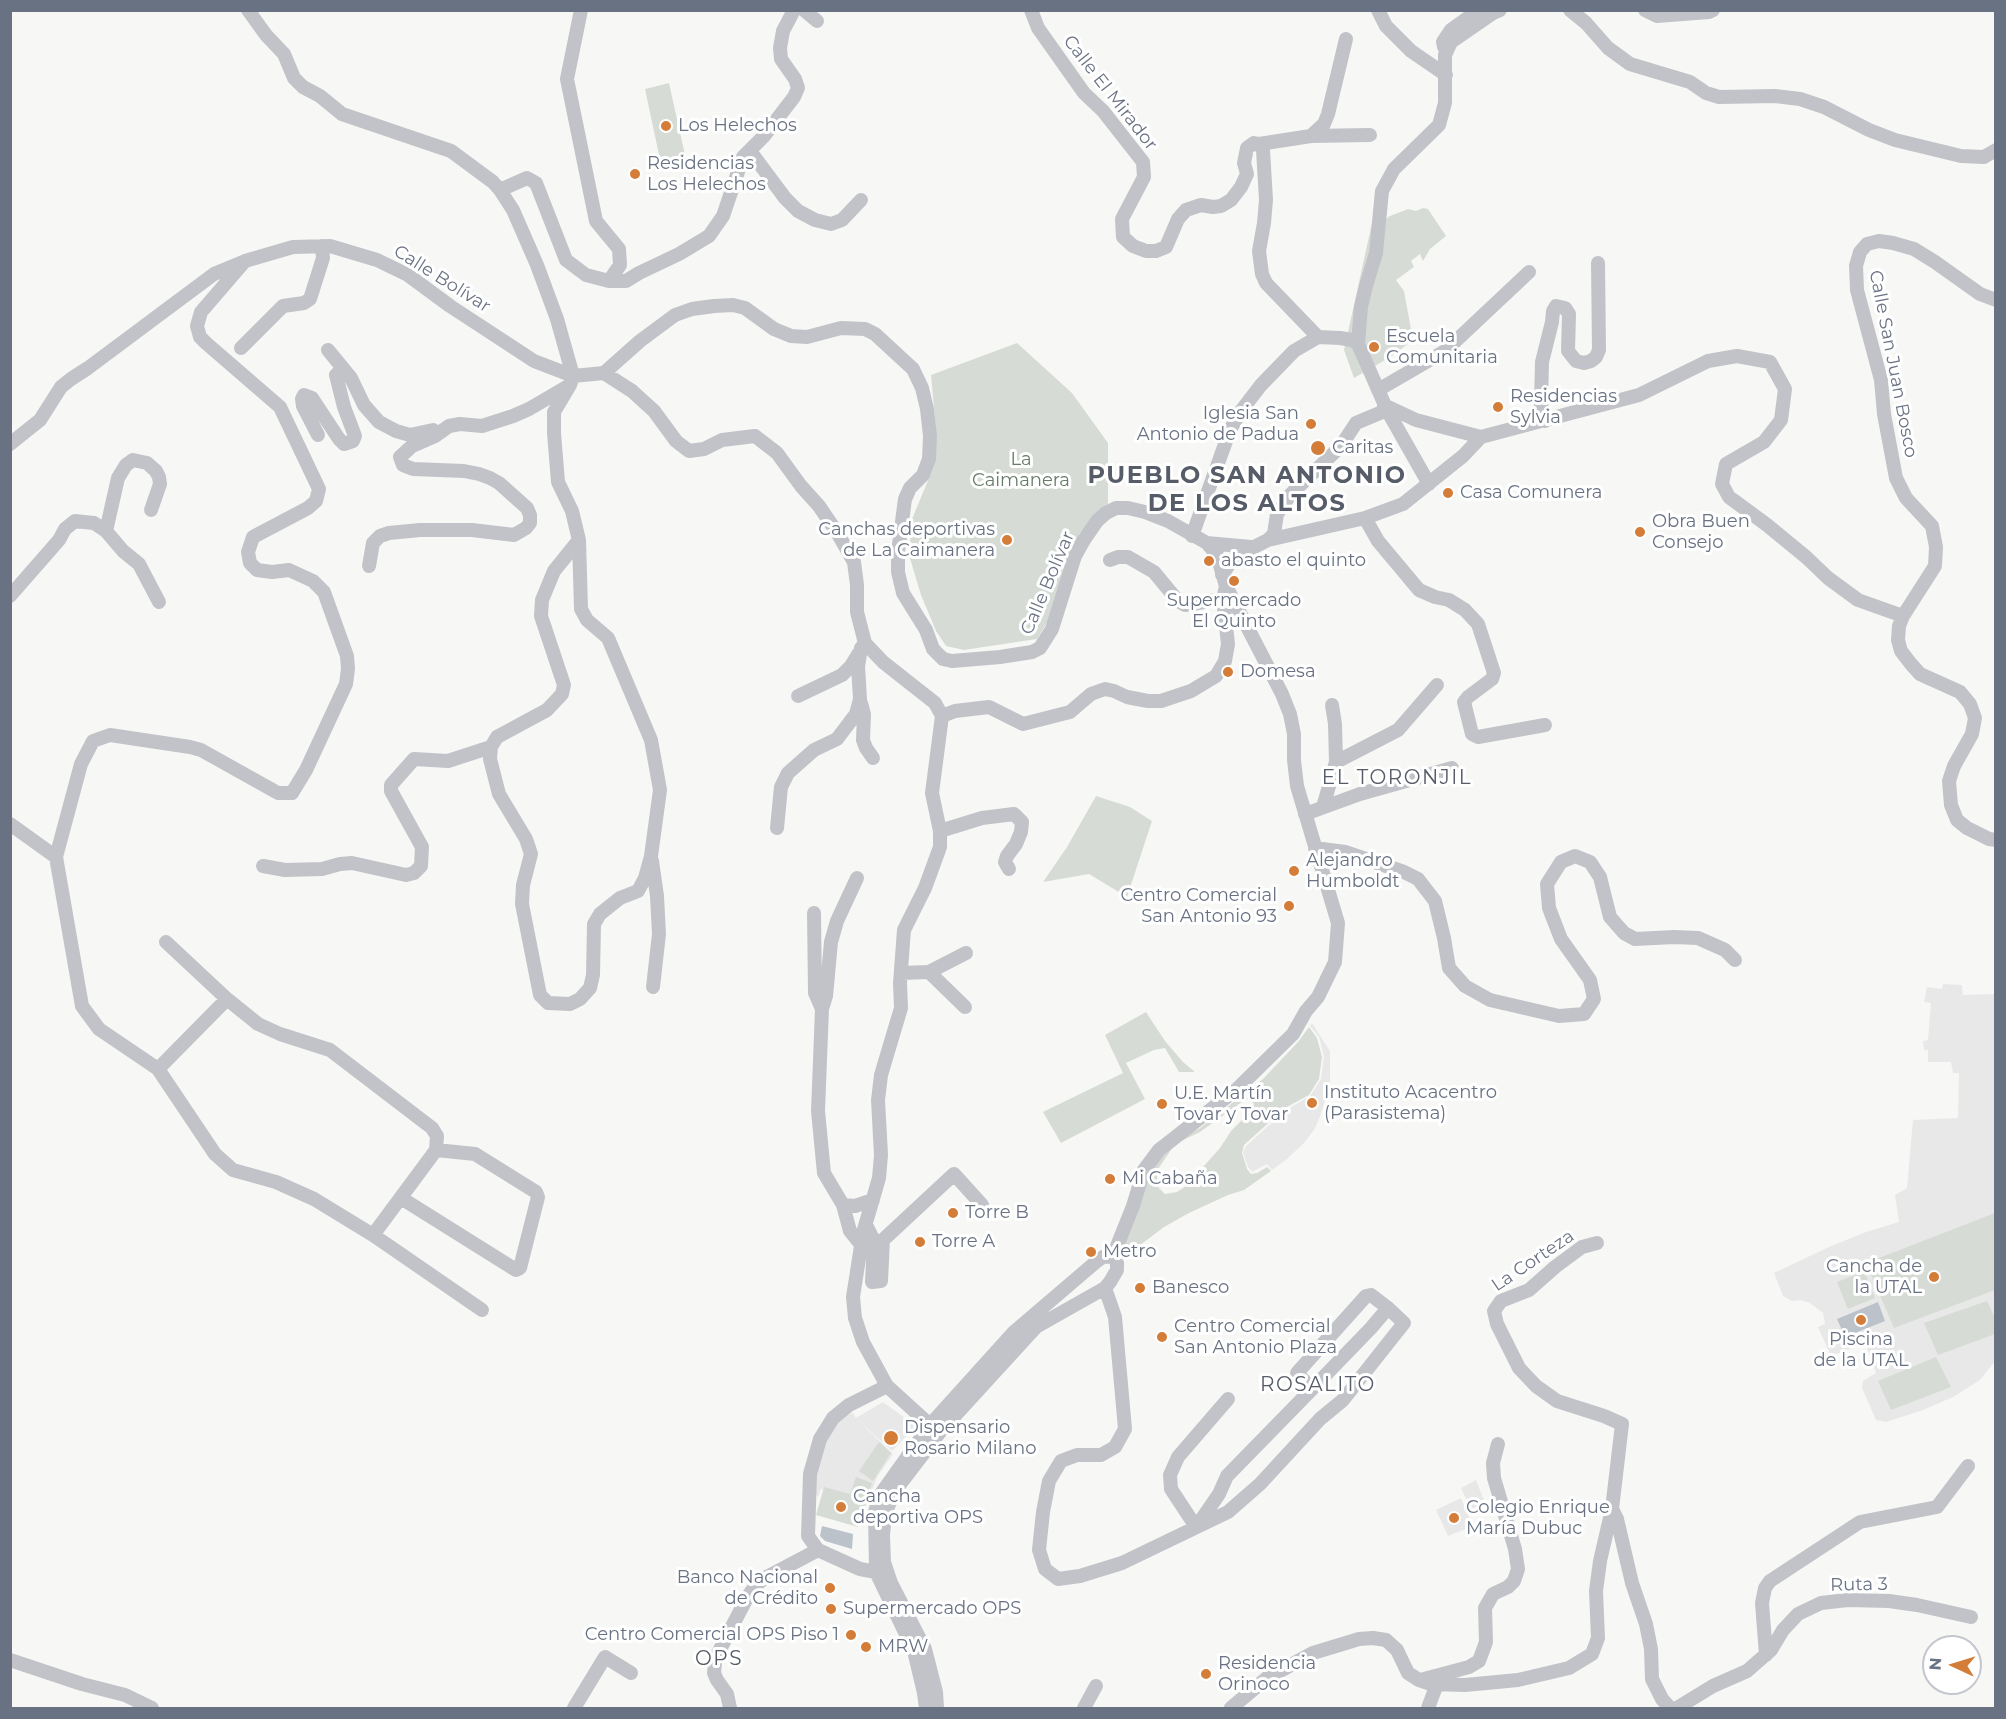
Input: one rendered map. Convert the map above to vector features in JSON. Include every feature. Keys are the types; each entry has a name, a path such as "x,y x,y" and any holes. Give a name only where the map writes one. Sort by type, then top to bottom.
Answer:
{"street":[{"path":"248,10 266,35 284,54 294,78 303,87 320,96 342,114 451,151 493,182 513,210 537,265 557,320 571,380 554,412 558,482 572,511 579,540 581,609 587,620 608,638 651,740 660,790 651,856 645,878 638,891 620,898 600,914 594,924 593,975 590,988 580,999 570,1004 548,1003 540,995 522,904 523,885 531,854 526,838 499,794 490,759 491,747 497,737 547,710 562,694 564,685 541,616 542,600 554,571 579,540"},
{"path":"581,10 567,79 597,221 619,249 620,265 609,281"},
{"path":"500,190 527,178 536,183 566,260 586,275 609,281 626,281 709,237 723,216 743,158 794,98 798,88 795,79 781,59 780,48 783,31 794,10"},
{"path":"804,10 817,21"},
{"name":"Calle El Mirador","path":"1031,10 1038,28 1084,93 1103,111 1143,162 1144,177 1122,219 1122,237 1133,246 1146,251 1156,251 1166,247 1178,219 1186,210 1201,205 1221,206 1231,200 1242,187 1247,174 1244,163 1247,148 1254,143 1260,144"},
{"path":"1378,10 1386,26 1411,51 1446,75"},
{"path":"1429,484 1385,408 1359,344 1361,307 1376,253 1382,191 1394,169 1438,125 1445,103 1446,75 1443,42 1451,30 1479,10"},
{"path":"1445,55 1451,42 1500,10"},
{"path":"1570,10 1586,23 1608,48 1630,64 1690,82 1706,93 1719,97 1775,96 1800,99 1824,107 1869,130 1895,140 1960,156 1984,157 1995,150"},
{"path":"1645,10 1657,16 1713,10"},
{"path":"1311,136 1324,124 1328,114 1346,39"},
{"path":"1318,337 1266,284 1262,274 1259,251 1266,200 1263,150 1260,144 1311,136 1370,135"},
{"path":"750,151 798,211 815,220 831,224 842,219 861,200"},
{"name":"Calle San Juan Bosco","path":"1995,300 1980,294 1914,249 1879,241 1867,244 1860,252 1856,266 1857,290 1881,380 1884,414 1896,478 1906,498 1932,526 1936,547 1935,566 1903,616 1899,626 1898,640 1901,651 1920,674 1960,692 1970,704 1975,718 1972,734 1954,766 1949,781 1951,805 1957,820 1967,828 1995,840"},
{"path":"241,348 283,306 304,303 310,299 323,258 322,246"},
{"name":"Calle Bolívar","path":"10,444 40,420 61,387 214,274 245,261 293,247 330,246 377,260 408,275 450,306 534,361 571,380 604,373 640,341 675,315 692,309 714,306 733,305 745,308 774,329 791,336 807,337 842,328 865,329 884,341 913,369 922,388 927,409 930,436 929,459 923,475 910,488 905,499 898,552 898,572 903,593 926,630 933,649 943,659 952,661 1000,657 1032,652 1040,648 1052,629 1076,556 1097,521 1116,508 1145,512 1168,521 1207,543 1251,547"},
{"path":"245,261 201,312 197,326 200,337 280,407 319,489 316,501 308,508 253,537 248,552 250,563 257,570 272,572 289,570 313,581 324,592 348,656 346,684 306,770 292,793 278,793 201,750 110,735 93,741 81,764 56,856 82,1006 99,1029 158,1069 215,1154 233,1170 276,1182 314,1199 373,1235 483,1310"},
{"path":"1545,421 1541,404 1542,362 1556,306 1566,308 1569,314 1568,351 1576,361 1584,363 1591,361 1599,350 1598,263"},
{"path":"1378,390 1445,351 1529,272"},
{"path":"1192,536 1230,430 1261,385 1294,351 1318,337 1352,340 1359,344"},
{"path":"328,350 351,378 364,405 379,422 410,435 460,424 482,426 513,416 571,380"},
{"path":"1268,540 1274,534 1277,514 1290,495 1341,446 1356,423 1385,408 1416,420 1481,437 1639,395 1708,361 1737,356 1770,362 1785,389 1781,420 1764,442 1726,464 1722,484 1729,497 1767,525 1828,578 1858,600 1903,616"},
{"path":"318,435 303,406 304,395 312,398 339,440 344,444 353,441 355,436 336,375 345,371"},
{"path":"604,373 632,391 654,411 676,441 689,451 704,449 722,440 755,436 777,453 819,506 854,562 857,612 863,646 858,666 860,699 864,714 863,740 873,758"},
{"path":"369,566 373,543 380,536 388,533 420,530 472,530 514,535 520,533 530,523 527,508 490,478 464,471 413,469 403,465 400,457 404,453 449,426"},
{"path":"1113,1256 1133,1206 1144,1170 1160,1150 1237,1089 1293,1034 1306,1011 1318,997 1335,962 1338,923 1297,786 1294,734 1290,714 1282,694 1224,587 1230,563 1251,547 1268,540 1365,518 1402,504 1429,484 1481,437"},
{"path":"106,531 117,478 126,465 133,460 147,463 159,477 160,484 151,510"},
{"path":"1365,518 1378,541 1419,590 1449,600 1465,610 1478,624 1494,674 1492,679 1464,702 1472,734 1478,737 1545,725"},
{"path":"10,596 59,540 65,529 75,521 94,522 106,531 123,551 139,564 159,602"},
{"path":"942,716 955,711 989,707 1023,724 1070,712 1091,694 1105,689 1126,697 1161,701 1181,695 1216,676 1226,661 1228,644 1224,587 1217,555 1207,543"},
{"path":"1110,560 1128,557 1154,572 1178,601 1185,605 1224,587"},
{"path":"798,696 842,675 851,666 863,646"},
{"path":"863,646 934,702 942,716 933,793 940,831 940,848 925,888 904,930 900,1008 881,1075 878,1100 881,1155 879,1178 863,1233 853,1297 855,1318 863,1342 887,1386 930,1425"},
{"path":"1336,762 1398,730 1437,685"},
{"path":"777,828 781,787 788,773 814,750 837,739 856,714 860,699"},
{"path":"1323,807 1336,762 1332,705"},
{"path":"263,866 285,870 321,869 352,863 406,875 414,873 421,866 422,847 391,791 391,784 414,759 448,761 491,747"},
{"path":"1305,814 1359,794 1452,768"},
{"path":"940,831 981,818 1014,814 1022,822 1016,844 1005,862 1009,868"},
{"path":"10,824 56,856"},
{"path":"1315,848 1345,852 1419,879 1435,902 1449,968 1465,986 1490,1000 1559,1016 1584,1014 1594,999 1590,980 1561,939 1549,908 1547,884 1561,862 1575,856 1590,862 1600,877 1610,917 1624,933 1635,939 1698,938 1725,950 1735,960"},
{"path":"651,856 657,896 659,934 653,987"},
{"path":"857,878 837,921 831,942 826,996 822,1009 818,1111 824,1173 843,1205 850,1230 862,1246"},
{"path":"814,913 815,993 822,1009"},
{"path":"166,942 227,999 258,1024 280,1034 330,1050 432,1128 437,1136 436,1150 373,1235"},
{"path":"901,973 929,972 966,953"},
{"path":"929,972 965,1007"},
{"path":"158,1069 227,999"},
{"path":"401,1198 516,1270 520,1268 538,1197 536,1192 475,1154 436,1150"},
{"path":"866,1225 874,1241 872,1282 881,1281 883,1240 954,1174 982,1205"},
{"path":"843,1205 855,1206 873,1200"},
{"name":"La Corteza","path":"1597,1243 1582,1247 1529,1290 1501,1301 1494,1311 1500,1332 1519,1368 1536,1386 1557,1401 1622,1424 1612,1509"},
{"path":"926,1708 915,1652 876,1572 875,1512 880,1495 930,1425 1014,1332 1103,1257 1113,1256"},
{"path":"937,1708 936,1692 925,1649 891,1583 885,1562 883,1535 885,1514 894,1492 940,1432 1036,1327 1107,1285 1117,1270 1117,1263 1113,1256"},
{"path":"1092,1266 1089,1274 1092,1281 1107,1285"},
{"path":"1107,1285 1115,1317 1125,1429 1114,1447 1101,1455 1077,1455 1061,1461 1049,1481 1042,1512 1039,1550 1045,1569 1058,1579 1080,1576 1122,1563 1228,1512 1260,1484 1320,1419 1342,1400 1404,1323 1371,1295 1366,1296 1297,1373 1312,1389"},
{"path":"1196,1527 1219,1494 1227,1476 1388,1308"},
{"path":"876,1572 860,1569 818,1550 808,1536 810,1474 820,1439 833,1418 849,1404 887,1386"},
{"path":"1196,1527 1171,1489 1170,1475 1178,1457 1228,1400"},
{"path":"1419,1680 1469,1667 1479,1661 1486,1642 1485,1608 1493,1594 1508,1587 1514,1581 1518,1569 1517,1559 1494,1478 1493,1463 1498,1444"},
{"path":"1766,1655 1762,1603 1764,1588 1770,1581 1860,1522 1937,1507 1968,1466"},
{"path":"1232,1708 1267,1678 1313,1653 1359,1639 1386,1640 1396,1650 1408,1673 1419,1680 1437,1684 1465,1685 1518,1680 1569,1668 1592,1654 1598,1638 1596,1591 1612,1509"},
{"path":"1612,1509 1617,1519 1632,1583 1646,1624 1651,1649 1652,1679 1662,1700 1670,1708"},
{"path":"729,1708 727,1694 714,1673 715,1663 748,1596 765,1578 818,1550"},
{"name":"Ruta 3","path":"1677,1708 1713,1686 1747,1671 1771,1650 1783,1630 1798,1614 1821,1604 1848,1600 1889,1601 1925,1606 1971,1617"},
{"path":"574,1708 605,1657 631,1673"},
{"path":"10,1660 82,1684 125,1695 152,1708"},
{"path":"1428,1708 1437,1684"},
{"path":"1084,1708 1096,1686"}],"shaded area":[{"path":"1943,984 1962,985 1963,995 1995,994 1996,1360 1980,1380 1953,1397 1886,1422 1876,1420 1862,1388 1863,1381 1876,1373 1865,1343 1831,1356 1818,1327 1825,1324 1823,1313 1810,1303 1800,1300 1792,1301 1783,1296 1774,1273 1829,1247 1899,1222 1895,1195 1907,1188 1913,1120 1958,1118 1959,1073 1953,1073 1951,1062 1928,1062 1928,1050 1924,1050 1923,1041 1928,1040 1931,1003 1924,1002 1927,987 1942,989"},
{"name":"Instituto Acacentro (Parasistema)","path":"1312,1023 1330,1051 1330,1086 1319,1119 1304,1143 1287,1159 1272,1170 1267,1164 1252,1172 1243,1153 1246,1146 1286,1110 1310,1096 1321,1079 1324,1056 1319,1037 1310,1026"},
{"name":"Piscina de la UTAL","path":"1878,1302 1885,1321 1845,1337 1837,1319"},
{"name":"Dispensario Rosario Milano","path":"883,1402 916,1426 892,1451 856,1418"},
{"path":"853,1413 893,1454 877,1477 866,1506 861,1504 862,1500 821,1489 818,1497 813,1482 818,1455 836,1424 843,1417"},
{"path":"1476,1480 1485,1503 1471,1509 1461,1488"},
{"name":"Colegio Enrique María Dubuc","path":"1461,1498 1473,1526 1448,1536 1436,1510"},
{"path":"822,1526 853,1534 852,1549 825,1541 820,1536"}],"green space":[{"name":"Los Helechos","path":"669,83 687,164 662,169 645,89"},
{"path":"1423,208 1428,209 1446,236 1430,249 1423,261 1420,254 1411,261 1414,267 1396,280 1404,291 1413,340 1392,356 1354,378 1344,350 1372,223 1379,224 1390,216 1408,209 1416,211"},
{"name":"La Caimanera","path":"1017,343 1072,393 1108,443 1108,504 1080,533 1051,616 1037,639 964,650 946,646 936,631 921,595 909,555 912,519 934,466 936,430 931,375"},
{"path":"1096,796 1130,807 1152,821 1127,897 1089,874 1043,882 1067,847"},
{"path":"1146,1012 1165,1041 1195,1072 1179,1072 1165,1048 1154,1050 1126,1063 1145,1099 1061,1143 1043,1112 1123,1073 1105,1035"},
{"path":"1309,1027 1317,1038 1322,1057 1319,1079 1309,1095 1285,1108 1244,1145 1242,1153 1251,1174 1267,1167 1271,1171 1244,1190 1189,1213 1164,1227 1135,1249 1118,1258 1144,1180 1159,1159 1173,1147 1156,1172 1159,1188 1165,1194 1177,1192 1186,1186 1220,1148 1254,1104 1246,1099 1200,1132 1177,1143 1263,1079"},
{"name":"Cancha de la UTAL","path":"1995,1213 1995,1290 1894,1328 1866,1263"},
{"name":"Cancha de la UTAL","path":"1864,1271 1875,1298 1848,1309 1837,1282"},
{"name":"Cancha de la UTAL","path":"1987,1301 1995,1318 1995,1334 1938,1355 1924,1323"},
{"path":"1936,1357 1951,1387 1891,1410 1878,1381"},
{"path":"879,1442 891,1453 873,1481 859,1471"},
{"name":"Cancha deportiva OPS","path":"856,1477 872,1483 858,1527 816,1515 824,1487 850,1494"}],"place":[{"name":"Los Helechos","path":"666,126"},
{"name":"Residencias Los Helechos","path":"635,174"},
{"name":"Escuela Comunitaria","path":"1374,347"},
{"name":"Residencias Sylvia","path":"1498,407"},
{"name":"Iglesia San Antonio de Padua","path":"1311,424"},
{"name":"Caritas","path":"1318,448"},
{"name":"Casa Comunera","path":"1448,493"},
{"name":"Obra Buen Consejo","path":"1640,532"},
{"name":"Canchas deportivas de La Caimanera","path":"1007,540"},
{"name":"abasto el quinto","path":"1209,561"},
{"name":"Supermercado El Quinto","path":"1234,581"},
{"name":"Domesa","path":"1228,672"},
{"name":"Alejandro Humboldt","path":"1294,871"},
{"name":"Centro Comercial San Antonio 93","path":"1289,906"},
{"name":"Instituto Acacentro (Parasistema)","path":"1312,1103"},
{"name":"U.E. Martín Tovar y Tovar","path":"1162,1104"},
{"name":"Mi Cabaña","path":"1110,1179"},
{"name":"Torre B","path":"953,1213"},
{"name":"Torre A","path":"920,1242"},
{"name":"Metro","path":"1091,1252"},
{"name":"Cancha de la UTAL","path":"1934,1277"},
{"name":"Banesco","path":"1140,1288"},
{"name":"Piscina de la UTAL","path":"1861,1320"},
{"name":"Centro Comercial San Antonio Plaza","path":"1162,1337"},
{"name":"Dispensario Rosario Milano","path":"891,1438"},
{"name":"Cancha deportiva OPS","path":"841,1507"},
{"name":"Colegio Enrique María Dubuc","path":"1454,1518"},
{"name":"Banco Nacional de Crédito","path":"830,1588"},
{"name":"Supermercado OPS","path":"831,1609"},
{"name":"Centro Comercial OPS Piso 1","path":"851,1635"},
{"name":"MRW","path":"866,1647"},
{"name":"Residencia Orinoco","path":"1206,1674"}],"district":[{"name":"PUEBLO SAN ANTONIO DE LOS ALTOS","path":"1247,490"},
{"name":"EL TORONJIL","path":"1397,778"},
{"name":"ROSALITO","path":"1318,1385"},
{"name":"OPS","path":"719,1659"}]}
